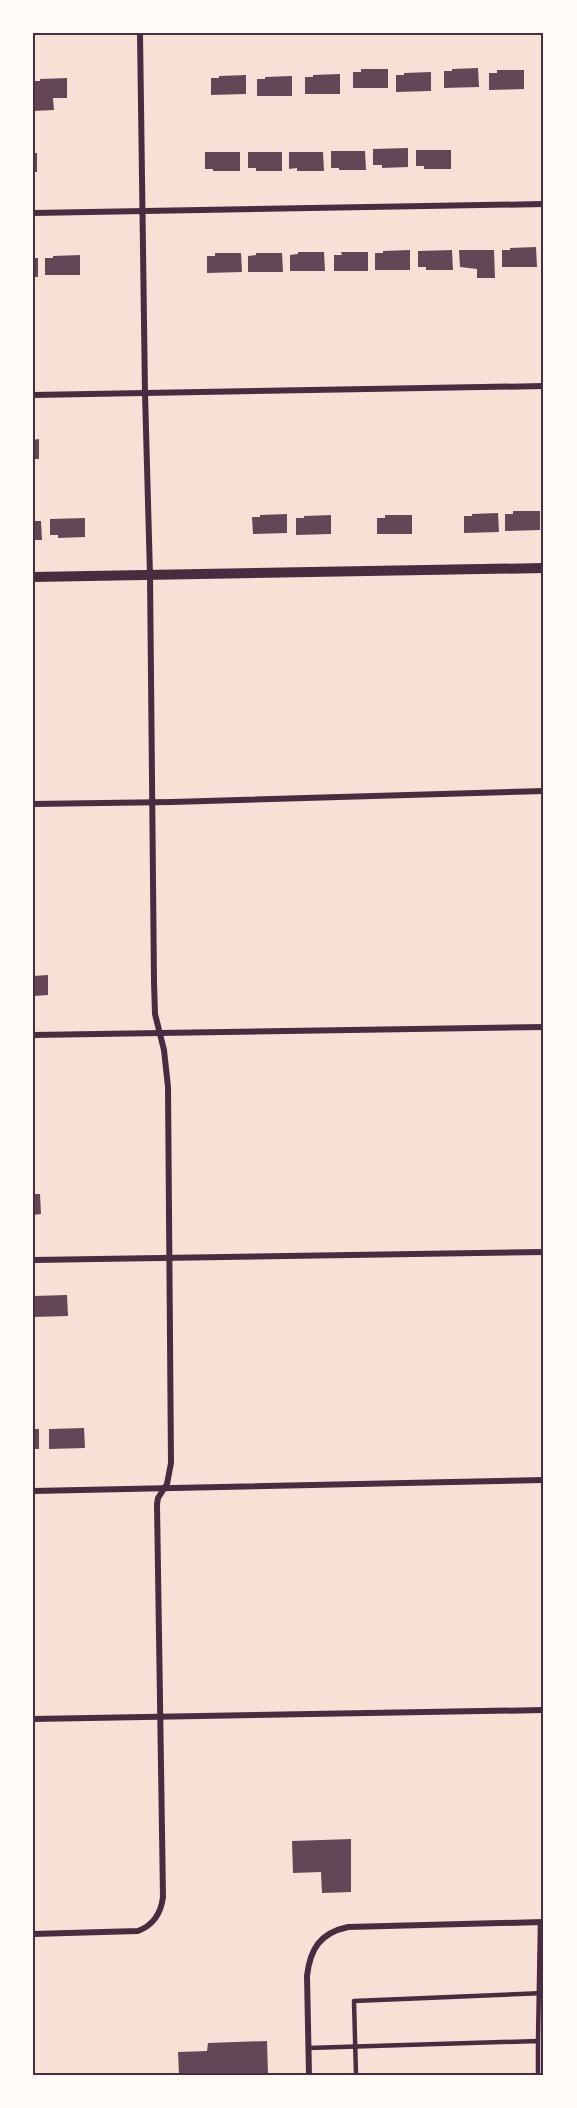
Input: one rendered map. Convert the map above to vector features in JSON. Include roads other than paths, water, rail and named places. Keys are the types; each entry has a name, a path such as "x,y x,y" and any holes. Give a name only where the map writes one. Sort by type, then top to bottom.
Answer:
{"street":[{"path":"33,1934 135,1932 146,1928 159,1915 163,1900 157,1504 168,1479 171,1463 170,1257 167,1080 155,1007 140,33"},
{"path":"33,213 544,204"},
{"path":"33,395 544,387"},
{"path":"33,577 544,568"},
{"path":"33,804 544,791"},
{"path":"33,1035 544,1027"},
{"path":"33,1260 544,1252"},
{"path":"33,1491 544,1480"},
{"path":"33,1719 544,1710"},
{"path":"309,2075 308,1969 310,1957 319,1943 333,1932 348,1927 542,1922"}],"lane":[{"path":"538,2075 537,1994 542,1922"},
{"path":"356,2075 354,2001 544,1993"},
{"path":"309,2048 538,2041"}]}
